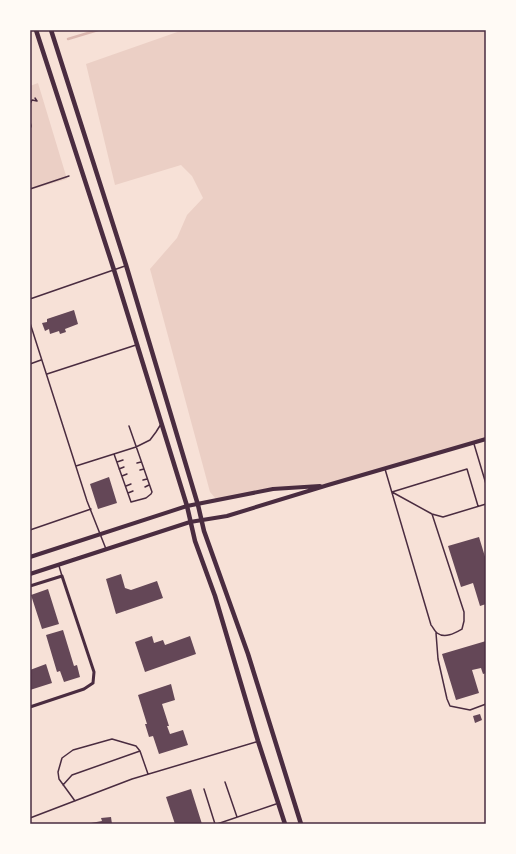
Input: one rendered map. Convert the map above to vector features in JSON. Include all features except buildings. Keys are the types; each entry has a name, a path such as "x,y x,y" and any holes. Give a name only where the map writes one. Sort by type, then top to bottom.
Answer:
{"main road":[{"path":"36,30 114,270 187,506 195,541 215,596 258,741 285,824"},
{"path":"51,30 126,265 198,504 204,531 248,654 301,824"}],"street":[{"path":"30,574 190,522 227,516 486,439"},
{"path":"30,556 187,506 273,489 328,485"},
{"path":"30,586 62,576 94,672 93,683 84,689 30,707"}],"lane":[{"path":"30,299 126,265"},
{"path":"30,323 90,509 106,549"},
{"path":"47,374 137,345"},
{"path":"30,364 42,360"},
{"path":"76,466 136,447 150,440 161,423"},
{"path":"114,454 131,502 146,498 151,494 129,426"},
{"path":"473,442 486,484"},
{"path":"135,456 139,454"},
{"path":"117,462 122,460"},
{"path":"137,463 141,462"},
{"path":"119,469 124,467"},
{"path":"140,470 144,469"},
{"path":"385,469 431,625 436,633 438,660 450,706 470,710 486,704"},
{"path":"392,492 467,469 478,506"},
{"path":"122,476 127,474"},
{"path":"143,480 147,479"},
{"path":"125,486 131,484"},
{"path":"145,487 149,485"},
{"path":"128,493 133,491"},
{"path":"392,492 432,514 443,516 486,504"},
{"path":"30,530 90,509"},
{"path":"432,514 464,612 462,629 453,634 444,636 436,633"},
{"path":"58,564 62,576"},
{"path":"75,800 59,779 58,772 62,758 73,750 112,740 136,746 140,751 148,774"},
{"path":"30,818 132,779 258,741"},
{"path":"63,785 72,775 140,751"},
{"path":"226,782 237,817"},
{"path":"204,789 216,824 278,804"}],"path":[{"path":"30,104 32,100 37,101 35,98"},
{"path":"30,122 30,129"},
{"path":"30,189 68,176"}],"shaded area":[{"path":"183,30 486,30 486,439 328,485 273,489 217,500 210,492 150,269 177,238 187,215 203,198 192,176 181,165 115,185 86,64"},
{"path":"38,83 67,179 30,190 30,86"}],"waterway":[{"path":"68,39 98,30"}]}
